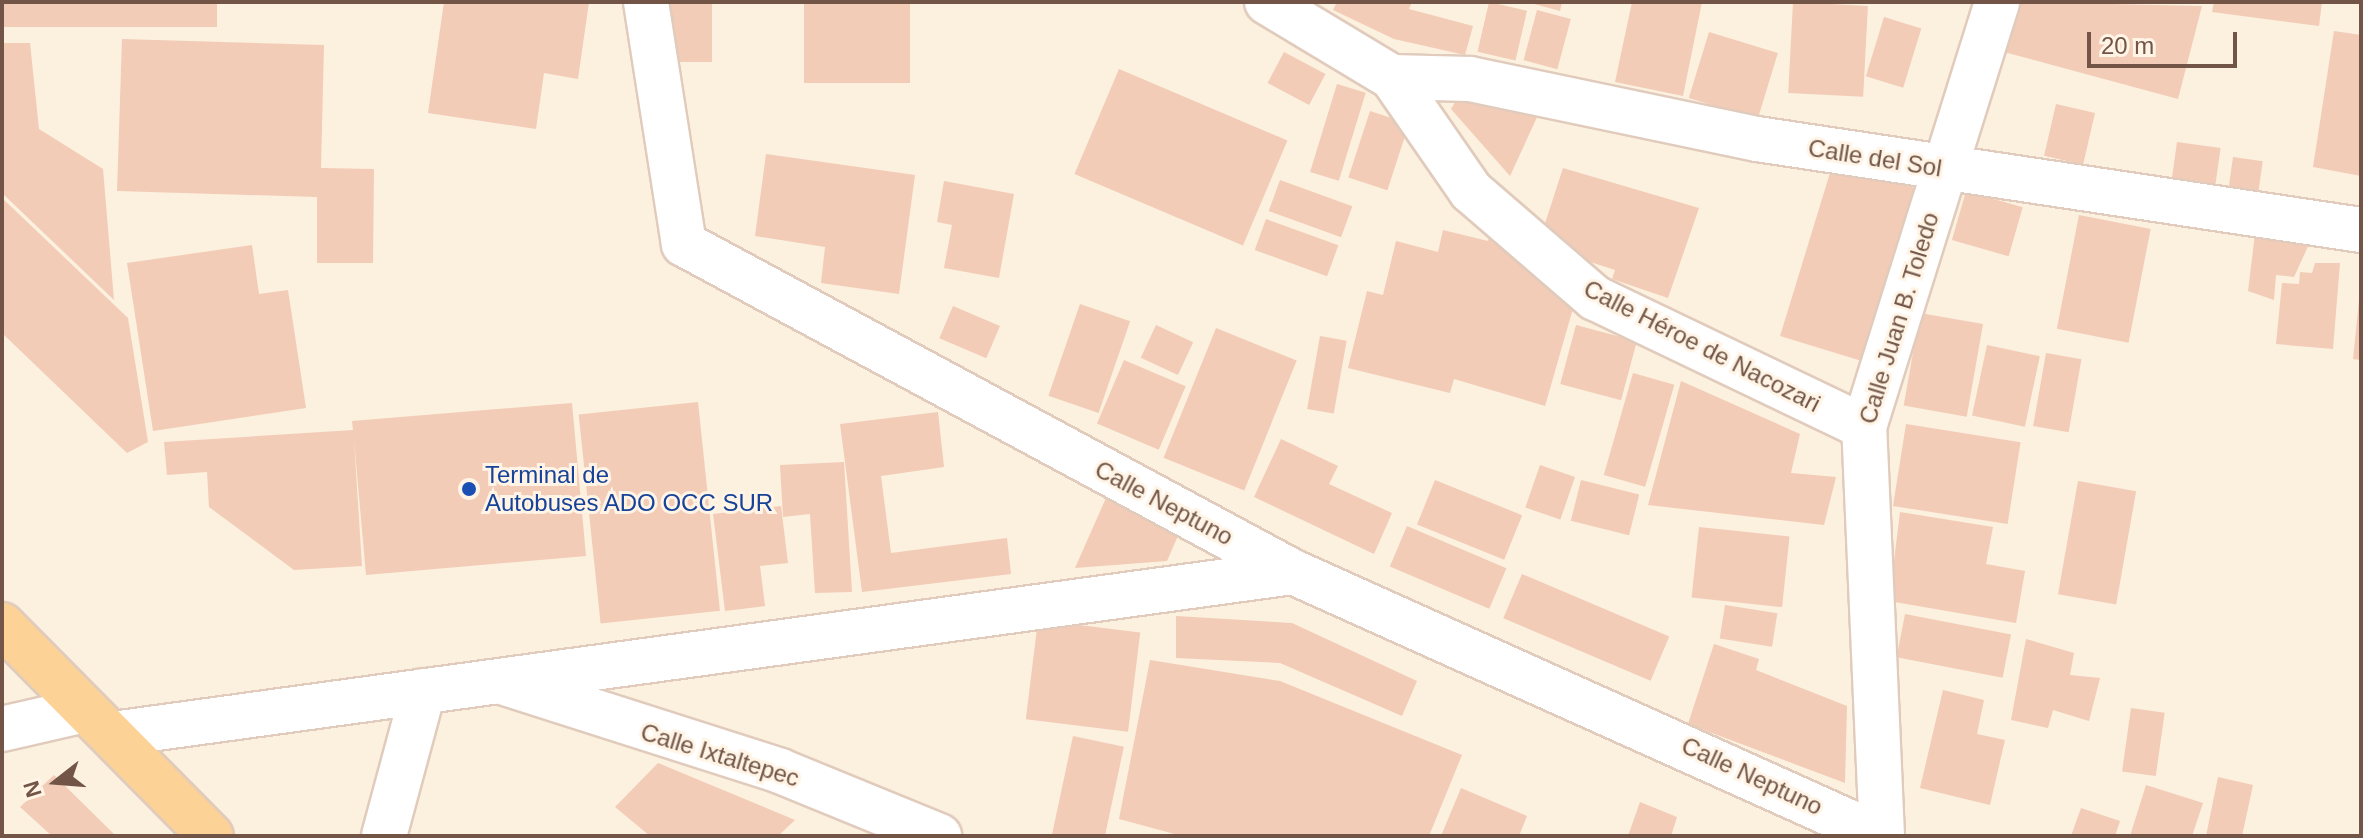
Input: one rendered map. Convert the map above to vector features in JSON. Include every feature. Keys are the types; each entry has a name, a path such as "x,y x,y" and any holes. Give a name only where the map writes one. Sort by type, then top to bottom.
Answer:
{"main road":[{"path":"2,625 211,836"}],"street":[{"name":"Calle Neptuno","path":"646,2 684,244 1293,572 1881,836"},
{"name":"Calle Héroe de Nacozari","path":"1267,2 1392,77 1471,191 1595,298 1864,427"},
{"name":"Calle Juan B. Toledo","path":"1881,836 1864,427 1997,2"},
{"name":"Calle del Sol","path":"1392,77 1470,79 1757,139 2361,230"},
{"path":"2,729 423,691 1293,572"},
{"name":"Calle Ixtaltepec","path":"499,681 780,771 939,836"},
{"path":"384,836 423,691"}],"building":[{"path":"2,2 217,2 217,27 2,27"},
{"path":"444,2 589,2 578,79 544,73 536,129 428,113"},
{"path":"670,2 712,2 712,62 670,62"},
{"path":"804,2 910,2 910,83 804,83"},
{"path":"1337,2 1412,2 1409,9 1473,26 1465,55 1394,39 1333,10"},
{"path":"1489,2 1527,11 1516,60 1478,52"},
{"path":"1527,2 1562,2 1560,11"},
{"path":"1632,2 1702,2 1683,96 1615,82"},
{"path":"1793,2 1868,6 1863,97 1788,93"},
{"path":"2017,2 2202,6 2178,99 2004,52"},
{"path":"2214,2 2322,2 2319,26 2212,12"},
{"path":"1537,10 1571,19 1557,69 1524,60"},
{"path":"1884,17 1921,28 1903,88 1866,76"},
{"path":"2334,31 2361,35 2361,176 2313,167"},
{"path":"1709,32 1778,53 1758,119 1689,98"},
{"path":"122,39 324,45 321,168 374,169 373,263 317,263 317,197 117,191"},
{"path":"2,43 30,43 39,129 103,169 114,300 2,193"},
{"path":"1284,52 1325,74 1309,105 1268,83"},
{"path":"1119,69 1287,141 1243,245 1074,174"},
{"path":"1337,84 1366,93 1339,181 1310,172"},
{"path":"1466,84 1538,115 1510,176 1451,109"},
{"path":"2056,104 2095,113 2083,165 2044,156"},
{"path":"1370,111 1409,124 1387,190 1348,178"},
{"path":"2177,142 2221,148 2216,184 2172,178"},
{"path":"766,154 915,175 899,294 821,283 825,247 755,236"},
{"path":"2233,157 2263,161 2258,193 2229,189"},
{"path":"1833,163 1917,189 1864,362 1780,336"},
{"path":"1563,168 1699,208 1668,298 1612,279 1615,270 1538,245"},
{"path":"1280,180 1352,206 1341,237 1269,211"},
{"path":"944,181 1014,194 999,278 944,268 952,225 937,222"},
{"path":"1966,191 2023,207 2009,256 1952,240"},
{"path":"2,198 128,318 148,442 127,453 2,333"},
{"path":"2079,215 2151,229 2129,343 2057,329"},
{"path":"1266,219 1338,245 1327,276 1255,250"},
{"path":"1443,230 1488,241 1491,230 1574,305 1545,406 1454,379 1450,393 1348,368 1367,291 1383,295 1396,241 1438,252"},
{"path":"2255,234 2310,242 2294,277 2276,275 2274,300 2248,291"},
{"path":"252,245 259,294 288,290 306,408 153,431 127,263"},
{"path":"2315,263 2340,263 2333,349 2276,344 2282,283 2299,284 2300,272 2312,273"},
{"path":"2361,281 2361,360 2353,359"},
{"path":"1080,304 1130,321 1099,413 1048,396"},
{"path":"953,306 1000,326 986,358 939,338"},
{"path":"1920,313 1983,324 1967,417 1904,406"},
{"path":"1156,325 1193,342 1178,375 1141,358"},
{"path":"1576,325 1637,341 1621,400 1560,384"},
{"path":"1216,328 1297,361 1244,490 1164,458"},
{"path":"1320,336 1347,341 1334,414 1307,409"},
{"path":"1987,345 2040,356 2025,427 1972,415"},
{"path":"2046,353 2081,359 2069,432 2033,426"},
{"path":"1124,360 1186,386 1159,450 1097,424"},
{"path":"1633,373 1674,385 1645,487 1604,475"},
{"path":"1681,381 1800,434 1791,473 1836,477 1824,525 1648,505"},
{"path":"698,402 720,611 601,623 579,415"},
{"name":"Terminal de Autobuses ADO OCC SUR","path":"572,403 586,556 366,575 354,440 362,566 294,570 209,507 207,472 167,475 164,442 353,430 352,421"},
{"path":"938,412 944,467 881,476 891,553 1007,538 1011,574 862,592 840,424"},
{"path":"1906,424 2021,442 2008,524 1893,506"},
{"path":"1281,439 1338,466 1329,484 1392,513 1374,554 1254,497"},
{"path":"844,462 852,592 815,593 810,514 783,517 780,465"},
{"path":"1540,465 1575,477 1560,520 1525,508"},
{"path":"1435,480 1522,515 1504,560 1417,525"},
{"path":"1581,480 1639,495 1629,535 1571,521"},
{"path":"2078,481 2136,491 2116,604 2058,594"},
{"path":"1106,498 1180,531 1167,561 1075,568"},
{"path":"781,506 788,563 760,566 765,606 725,611 713,514"},
{"path":"1900,512 1993,527 1986,564 2025,571 2016,623 1889,601"},
{"path":"1407,526 1506,568 1489,609 1390,567"},
{"path":"1699,527 1790,537 1782,607 1692,598"},
{"path":"1522,574 1669,637 1651,681 1503,618"},
{"path":"1725,605 1777,613 1772,647 1720,639"},
{"path":"1905,614 2011,635 2003,678 1897,657"},
{"path":"1176,616 1292,623 1417,681 1402,716 1280,663 1176,658"},
{"path":"1038,620 1140,633 1128,732 1026,719"},
{"path":"2026,639 2074,653 2070,675 2100,678 2089,721 2053,710 2048,728 2011,720"},
{"path":"1714,644 1759,659 1756,670 1847,706 1845,783 1688,724"},
{"path":"1150,660 1280,681 1462,755 1429,836 1182,836 1119,819"},
{"path":"1943,690 1984,700 1977,734 2005,740 1990,805 1920,788"},
{"path":"2131,708 2165,713 2156,776 2122,771"},
{"path":"1073,736 1124,747 1105,836 1052,836"},
{"path":"658,763 795,820 778,836 650,836 615,807"},
{"path":"54,775 116,836 52,836 20,807"},
{"path":"2218,777 2253,785 2242,836 2206,836"},
{"path":"2146,785 2203,803 2192,836 2130,836"},
{"path":"1461,788 1527,816 1519,836 1441,836"},
{"path":"1640,802 1677,817 1671,836 1628,836"},
{"path":"2081,808 2120,821 2115,836 2071,836"}],"place":[{"name":"Terminal de Autobuses ADO OCC SUR","path":"469,489"}]}
